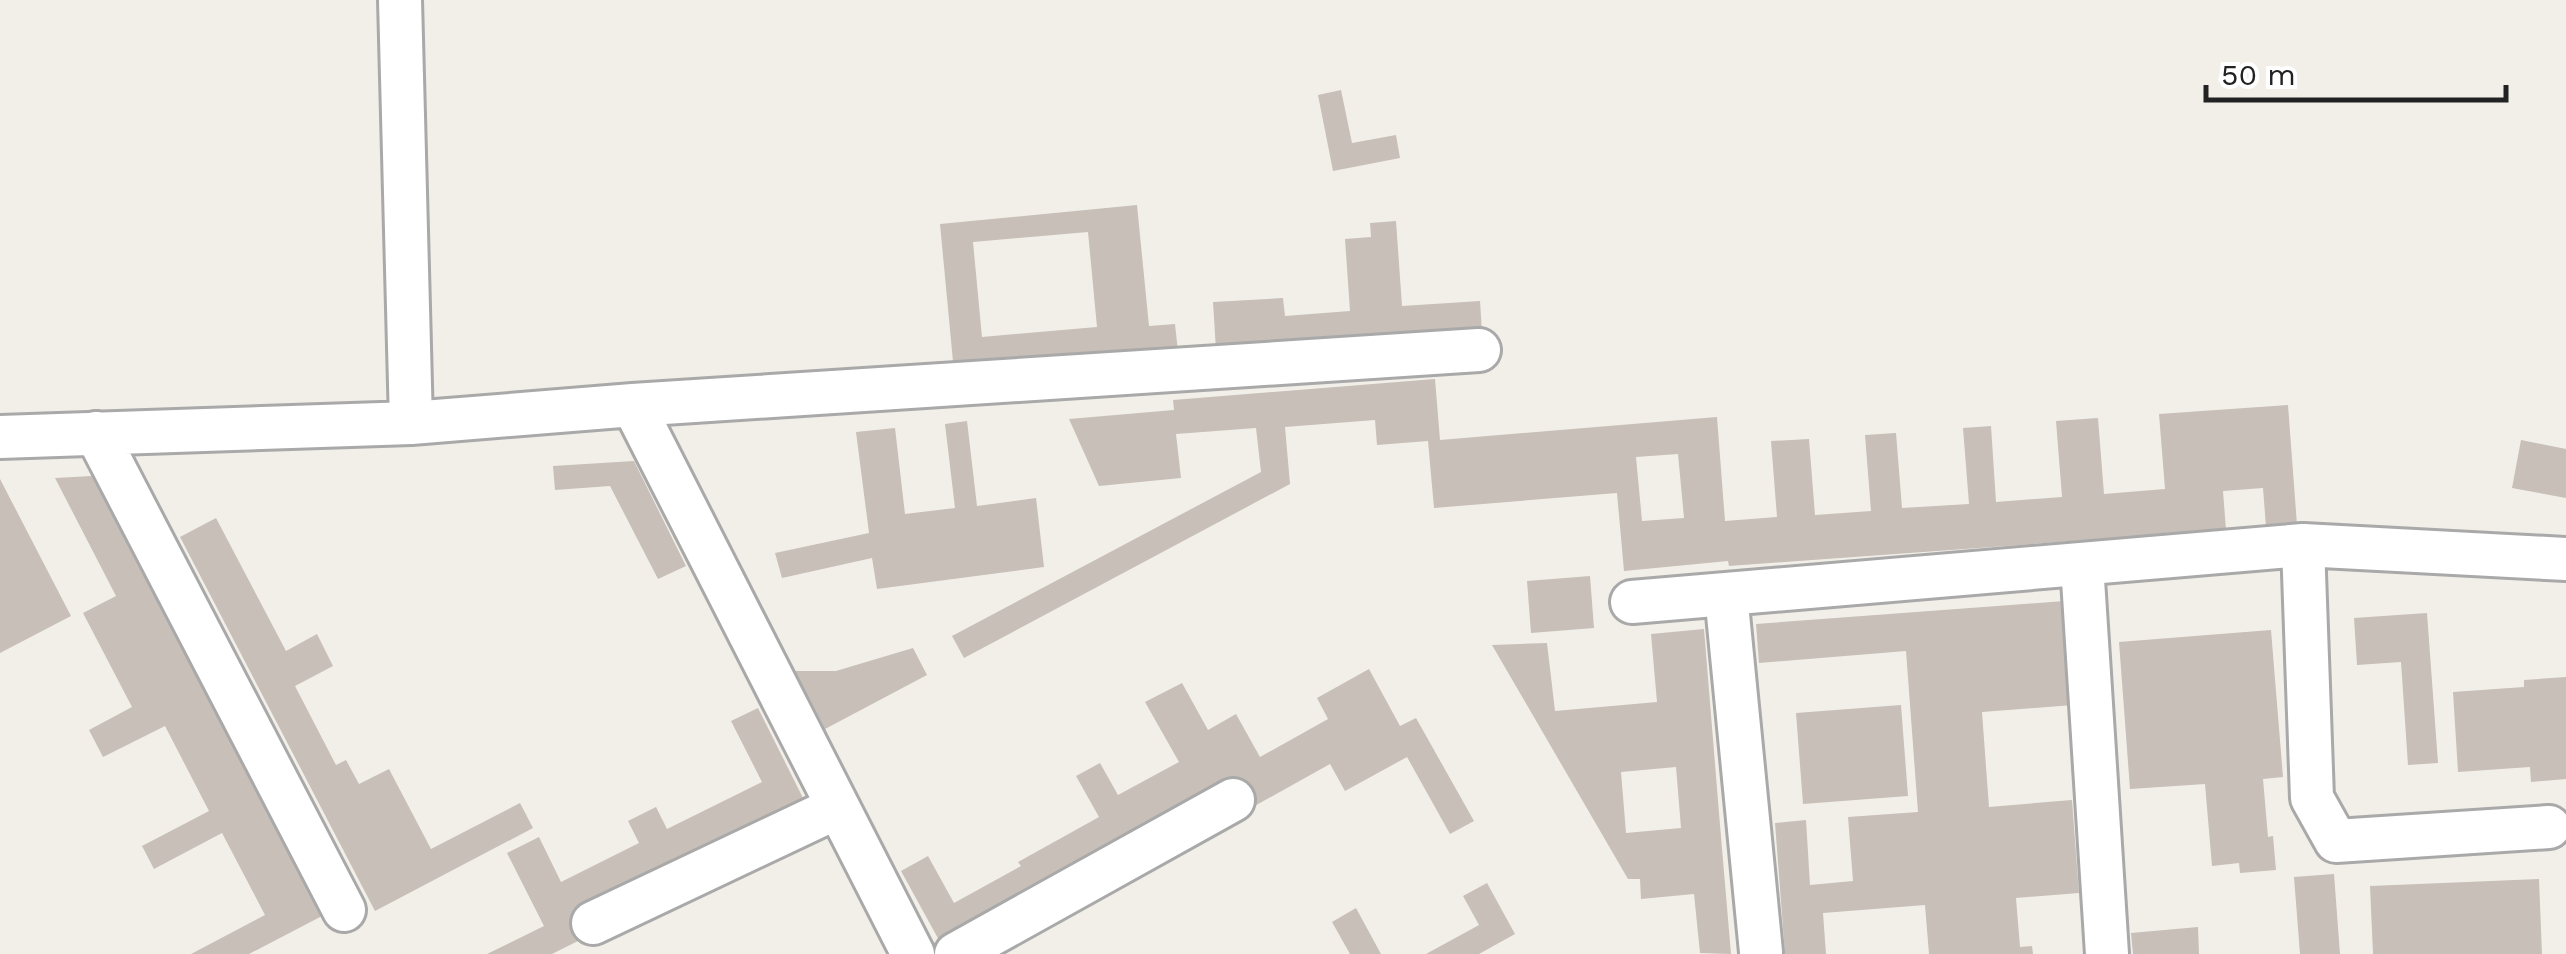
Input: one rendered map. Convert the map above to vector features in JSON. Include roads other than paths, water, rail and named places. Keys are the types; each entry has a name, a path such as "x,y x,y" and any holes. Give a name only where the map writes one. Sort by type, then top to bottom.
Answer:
{"street":[{"path":"400,0 411,424"},
{"path":"0,437 411,424 633,405 1479,350"},
{"path":"633,405 912,954"},
{"path":"96,433 344,910"},
{"path":"1632,602 2302,545 2566,559"},
{"path":"2302,545 2312,798 2336,841 2549,827"},
{"path":"2082,564 2106,954"},
{"path":"1726,594 1761,952"},
{"path":"956,954 1233,800"},
{"path":"592,923 838,807"}]}
